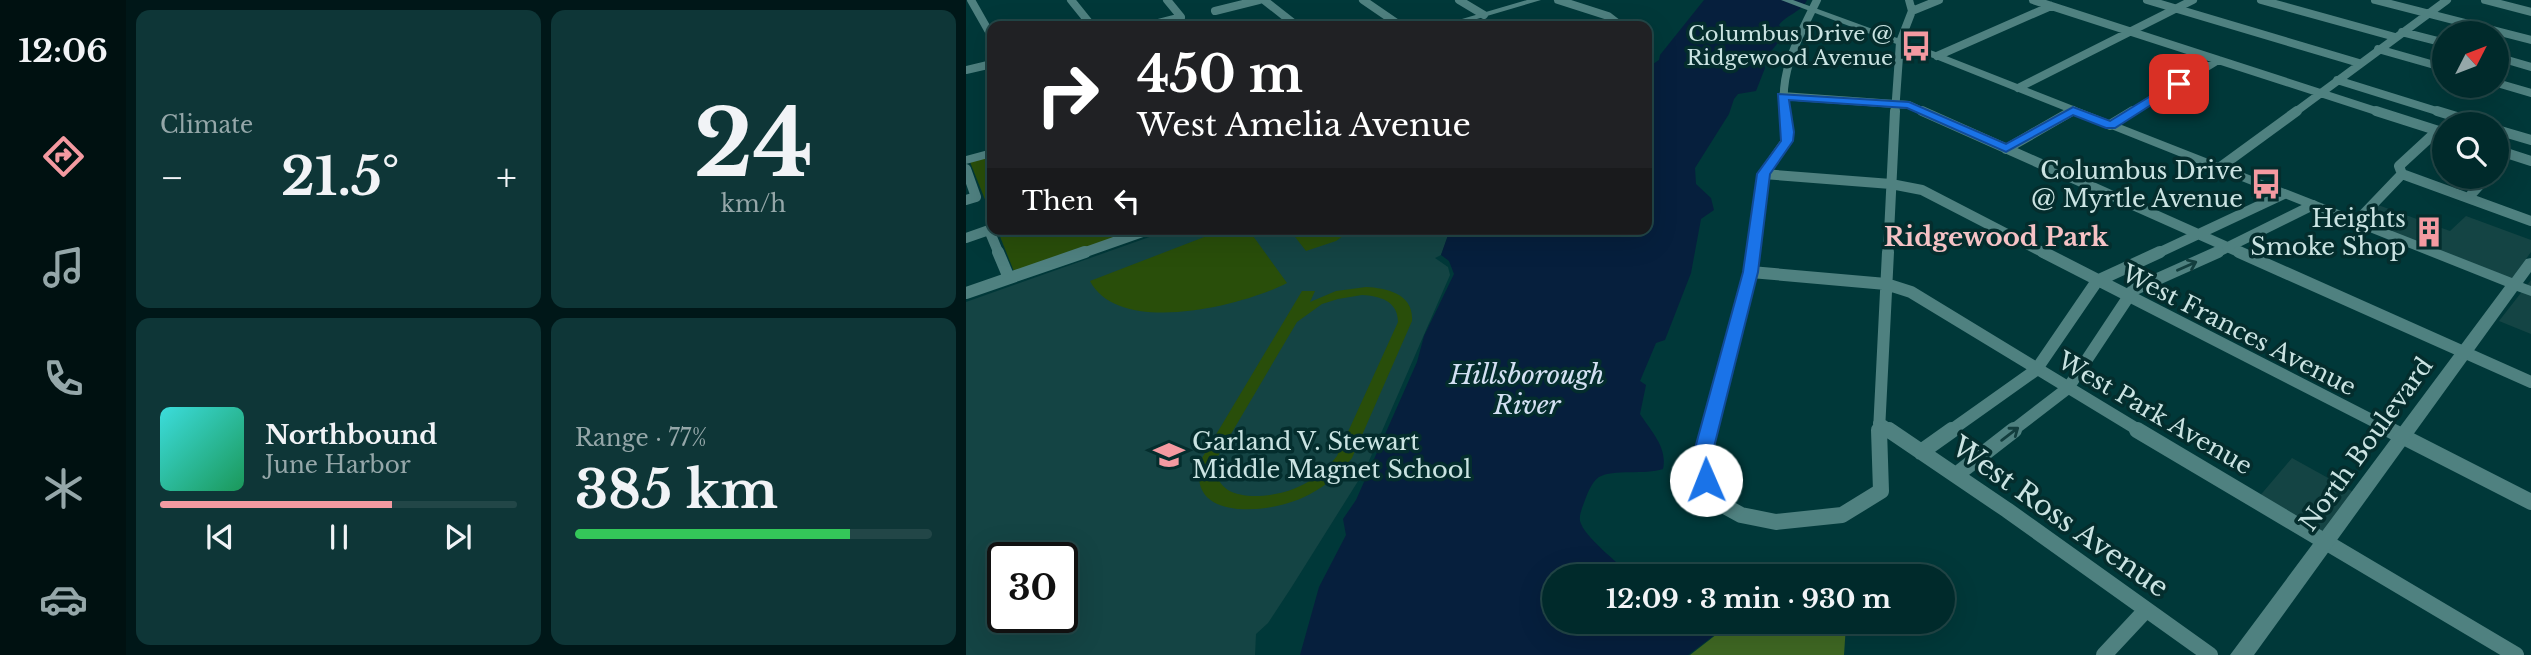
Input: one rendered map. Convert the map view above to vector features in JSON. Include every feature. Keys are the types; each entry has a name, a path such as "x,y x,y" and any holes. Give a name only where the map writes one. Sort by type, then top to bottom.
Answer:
{"main road":[{"path":"1462,21 1537,0"},
{"path":"1785,0 1813,5 1900,42 2531,291"},
{"path":"966,160 987,154"},
{"name":"North Boulevard","path":"2241,655 2327,542 2531,262"}],"street":[{"path":"982,0 970,2 987,29"},
{"path":"1071,0 1088,21"},
{"path":"1167,0 1186,20 1179,21"},
{"path":"1215,11 1262,0 1290,21"},
{"path":"1363,0 1394,21"},
{"path":"1459,0 1484,15"},
{"path":"1558,0 1569,6 1600,13 1612,21"},
{"path":"1813,5 1791,54 1782,96 1787,141 1763,174 1751,272 1701,463 1710,498 1741,516 1776,522 1842,515 1881,491 1879,423 1900,42 1910,6 1940,0"},
{"path":"2034,0 2432,129"},
{"path":"2147,0 2359,63"},
{"path":"2018,88 2193,0"},
{"path":"2261,0 2432,40"},
{"path":"2375,0 2531,40"},
{"path":"2219,168 2448,0"},
{"path":"2485,0 2531,12"},
{"path":"1937,56 2051,6"},
{"path":"2378,49 2432,64"},
{"path":"2110,125 2218,60"},
{"path":"2510,60 2531,66"},
{"path":"966,71 987,65"},
{"path":"2337,80 2441,112"},
{"path":"2510,87 2531,93"},
{"path":"1782,96 1909,105 2531,382"},
{"path":"2006,149 2073,110"},
{"path":"2509,134 2531,140"},
{"path":"2432,139 2399,166 2402,174 2531,221"},
{"path":"2509,154 2531,161"},
{"path":"966,169 971,199"},
{"name":"West Frances Avenue","path":"1763,174 1891,184 1922,190 2531,502"},
{"path":"2356,222 2402,174"},
{"path":"2468,198 2476,189"},
{"path":"1921,452 2036,370 2097,281 2284,194"},
{"path":"1956,475 2068,388 2133,290 2228,248 2313,205"},
{"path":"966,238 987,231"},
{"path":"991,235 1009,278"},
{"path":"966,293 1133,235"},
{"name":"West Park Avenue","path":"1751,272 1886,285 1912,292 2036,370 2516,655"},
{"name":"West Ross Avenue","path":"1879,423 2210,655"},
{"path":"2104,655 2146,610"}],"shaded area":[{"path":"2378,205 2450,231 2466,216 2531,240 2531,252 2511,280 2363,222"},
{"name":"Garland V. Stewart Middle Magnet School","path":"1155,235 1449,235 1441,255 1435,258 1448,267 1450,275 1365,470 1268,623 1256,634 1255,655 966,655 966,302"},
{"path":"2531,280 2531,334 2499,321"},
{"path":"2292,458 2357,494 2325,538 2258,498"}],"green space":[{"path":"987,157 987,204 970,162"},
{"path":"999,235 1126,235 1015,274"},
{"path":"1209,235 1252,235 1287,283 1267,292 1213,307 1183,312 1153,312 1127,308 1105,298 1090,281"},
{"path":"1294,235 1344,235 1336,241 1306,251"},
{"path":"1366,287 1398,294 1409,304 1412,321 1352,458 1323,486 1287,504 1249,509 1231,508 1215,503 1204,494 1199,479 1202,458 1302,291 1315,291 1310,302 1336,291","holes":["1369,296 1381,298 1391,304 1398,322 1337,456 1314,478 1286,491 1257,496 1230,491 1221,484 1217,472 1218,456 1297,322 1322,304 1338,299"]},
{"path":"1717,634 1845,634 1844,655 1690,655"}],"water":[{"name":"Hillsborough River","path":"1704,0 1807,0 1779,25 1782,29 1777,44 1763,61 1765,68 1756,91 1738,94 1734,99 1729,114 1695,168 1696,184 1711,198 1714,210 1701,219 1691,273 1665,340 1656,343 1640,381 1646,385 1640,414 1661,447 1663,469 1612,473 1599,477 1590,487 1581,510 1580,521 1588,535 1618,564 1542,564 1542,634 1716,634 1688,655 1300,655 1319,587 1346,535 1343,519 1356,500 1417,362 1424,336 1454,274 1449,261 1441,255 1448,235 1652,235 1652,65 1659,60 1660,55"}],"place":[{"name":"Columbus Drive @ Ridgewood Avenue","path":"1916,46"},
{"name":"Columbus Drive @ Myrtle Avenue","path":"2266,184"},
{"name":"Heights Smoke Shop","path":"2429,232"},
{"name":"Garland V. Stewart Middle Magnet School","path":"1169,455"}],"district":[{"name":"Ridgewood Park","path":"1996,237"}],"route":[{"path":"1706,480 1701,463 1751,272 1763,174 1787,141 1782,96 1909,105 2006,149 2073,110 2110,125 2179,84"}]}
